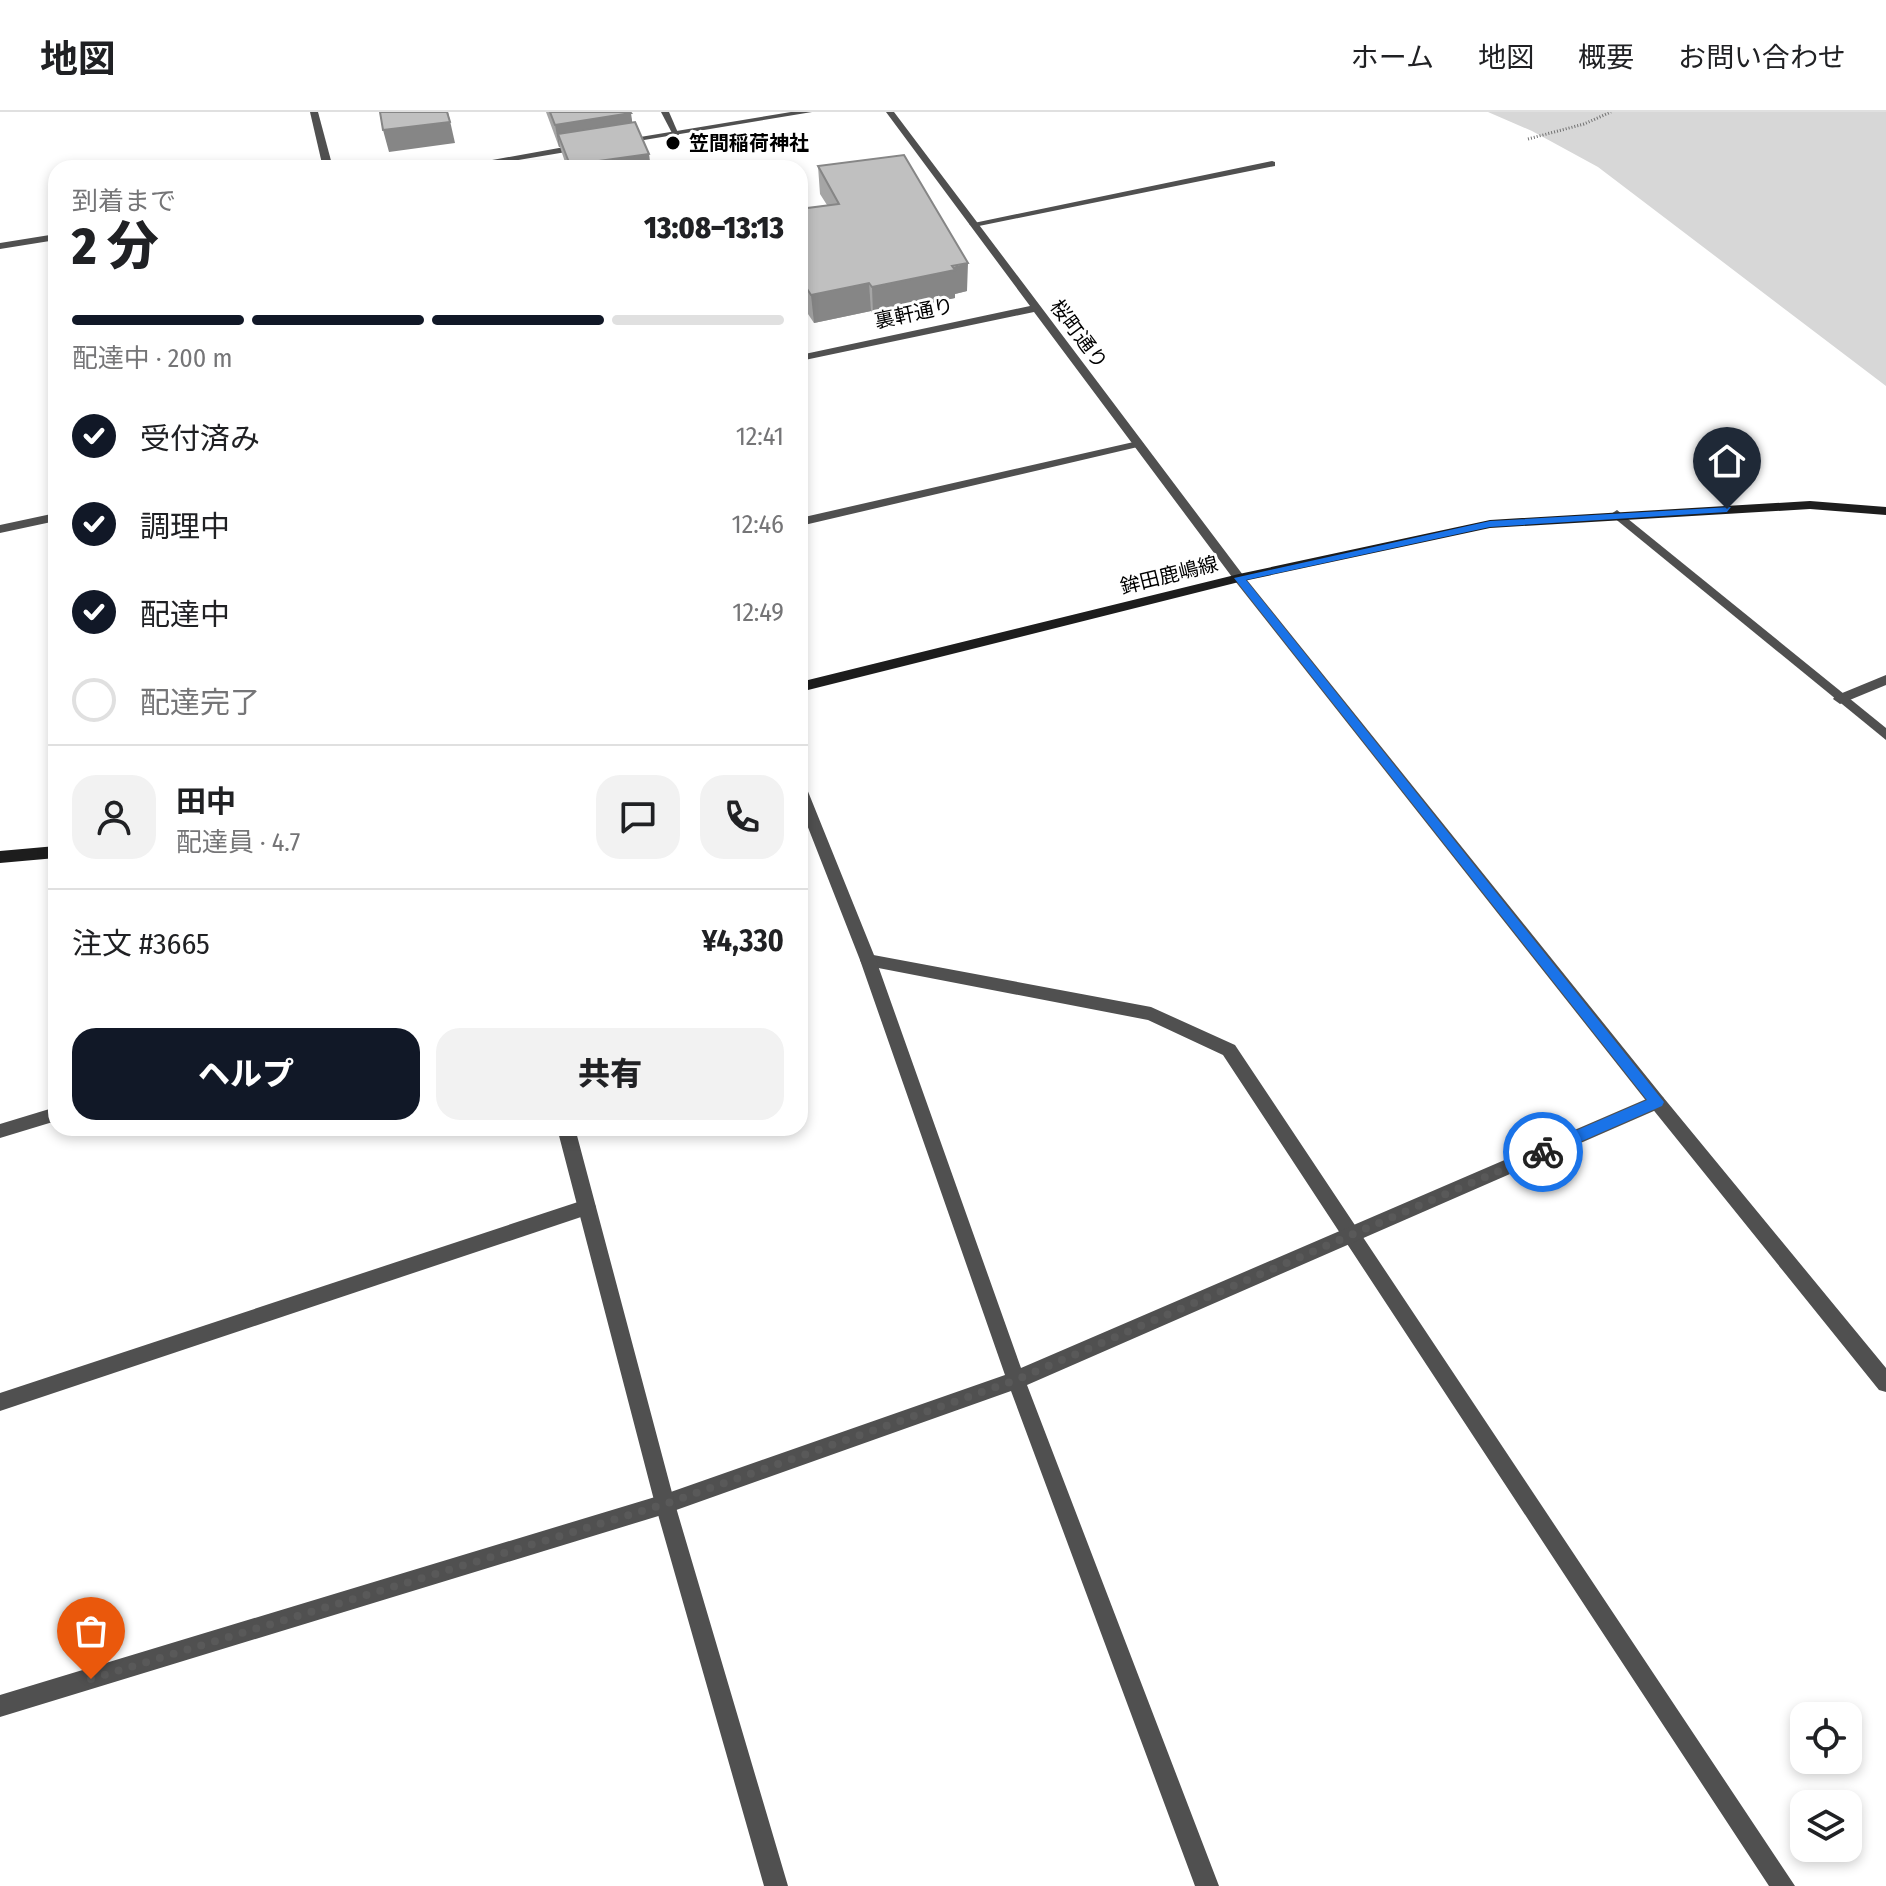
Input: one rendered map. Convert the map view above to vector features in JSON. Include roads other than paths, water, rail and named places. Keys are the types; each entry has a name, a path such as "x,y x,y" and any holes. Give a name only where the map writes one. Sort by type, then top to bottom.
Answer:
{"main road":[{"name":"鉾田鹿嶋線","path":"808,685 1239,578 1490,524 1617,514 1810,505 1886,511"},
{"path":"0,857 48,853"}],"street":[{"path":"314,112 326,160"},
{"path":"665,112 676,133"},
{"path":"616,142 808,112"},
{"name":"桜町通り","path":"890,112 1239,578 1657,1102 1886,1383"},
{"path":"504,160 586,147"},
{"path":"974,224 1272,164"},
{"path":"0,246 48,238"},
{"name":"裏軒通り","path":"808,356 1037,308"},
{"path":"808,520 1138,444"},
{"path":"1617,514 1886,735"},
{"path":"0,529 48,519"},
{"path":"1840,699 1886,680"},
{"path":"808,809 868,960 1016,1380 1207,1886"},
{"path":"868,960 1151,1014 1229,1050 1349,1236 1783,1886"},
{"path":"0,1706 665,1504 1016,1380 1657,1102"},
{"path":"0,1131 48,1116"},
{"path":"568,1136 665,1504 776,1886"},
{"path":"0,1402 587,1207"}],"place":[{"name":"笠間稲荷神社","path":"673,143"}]}
